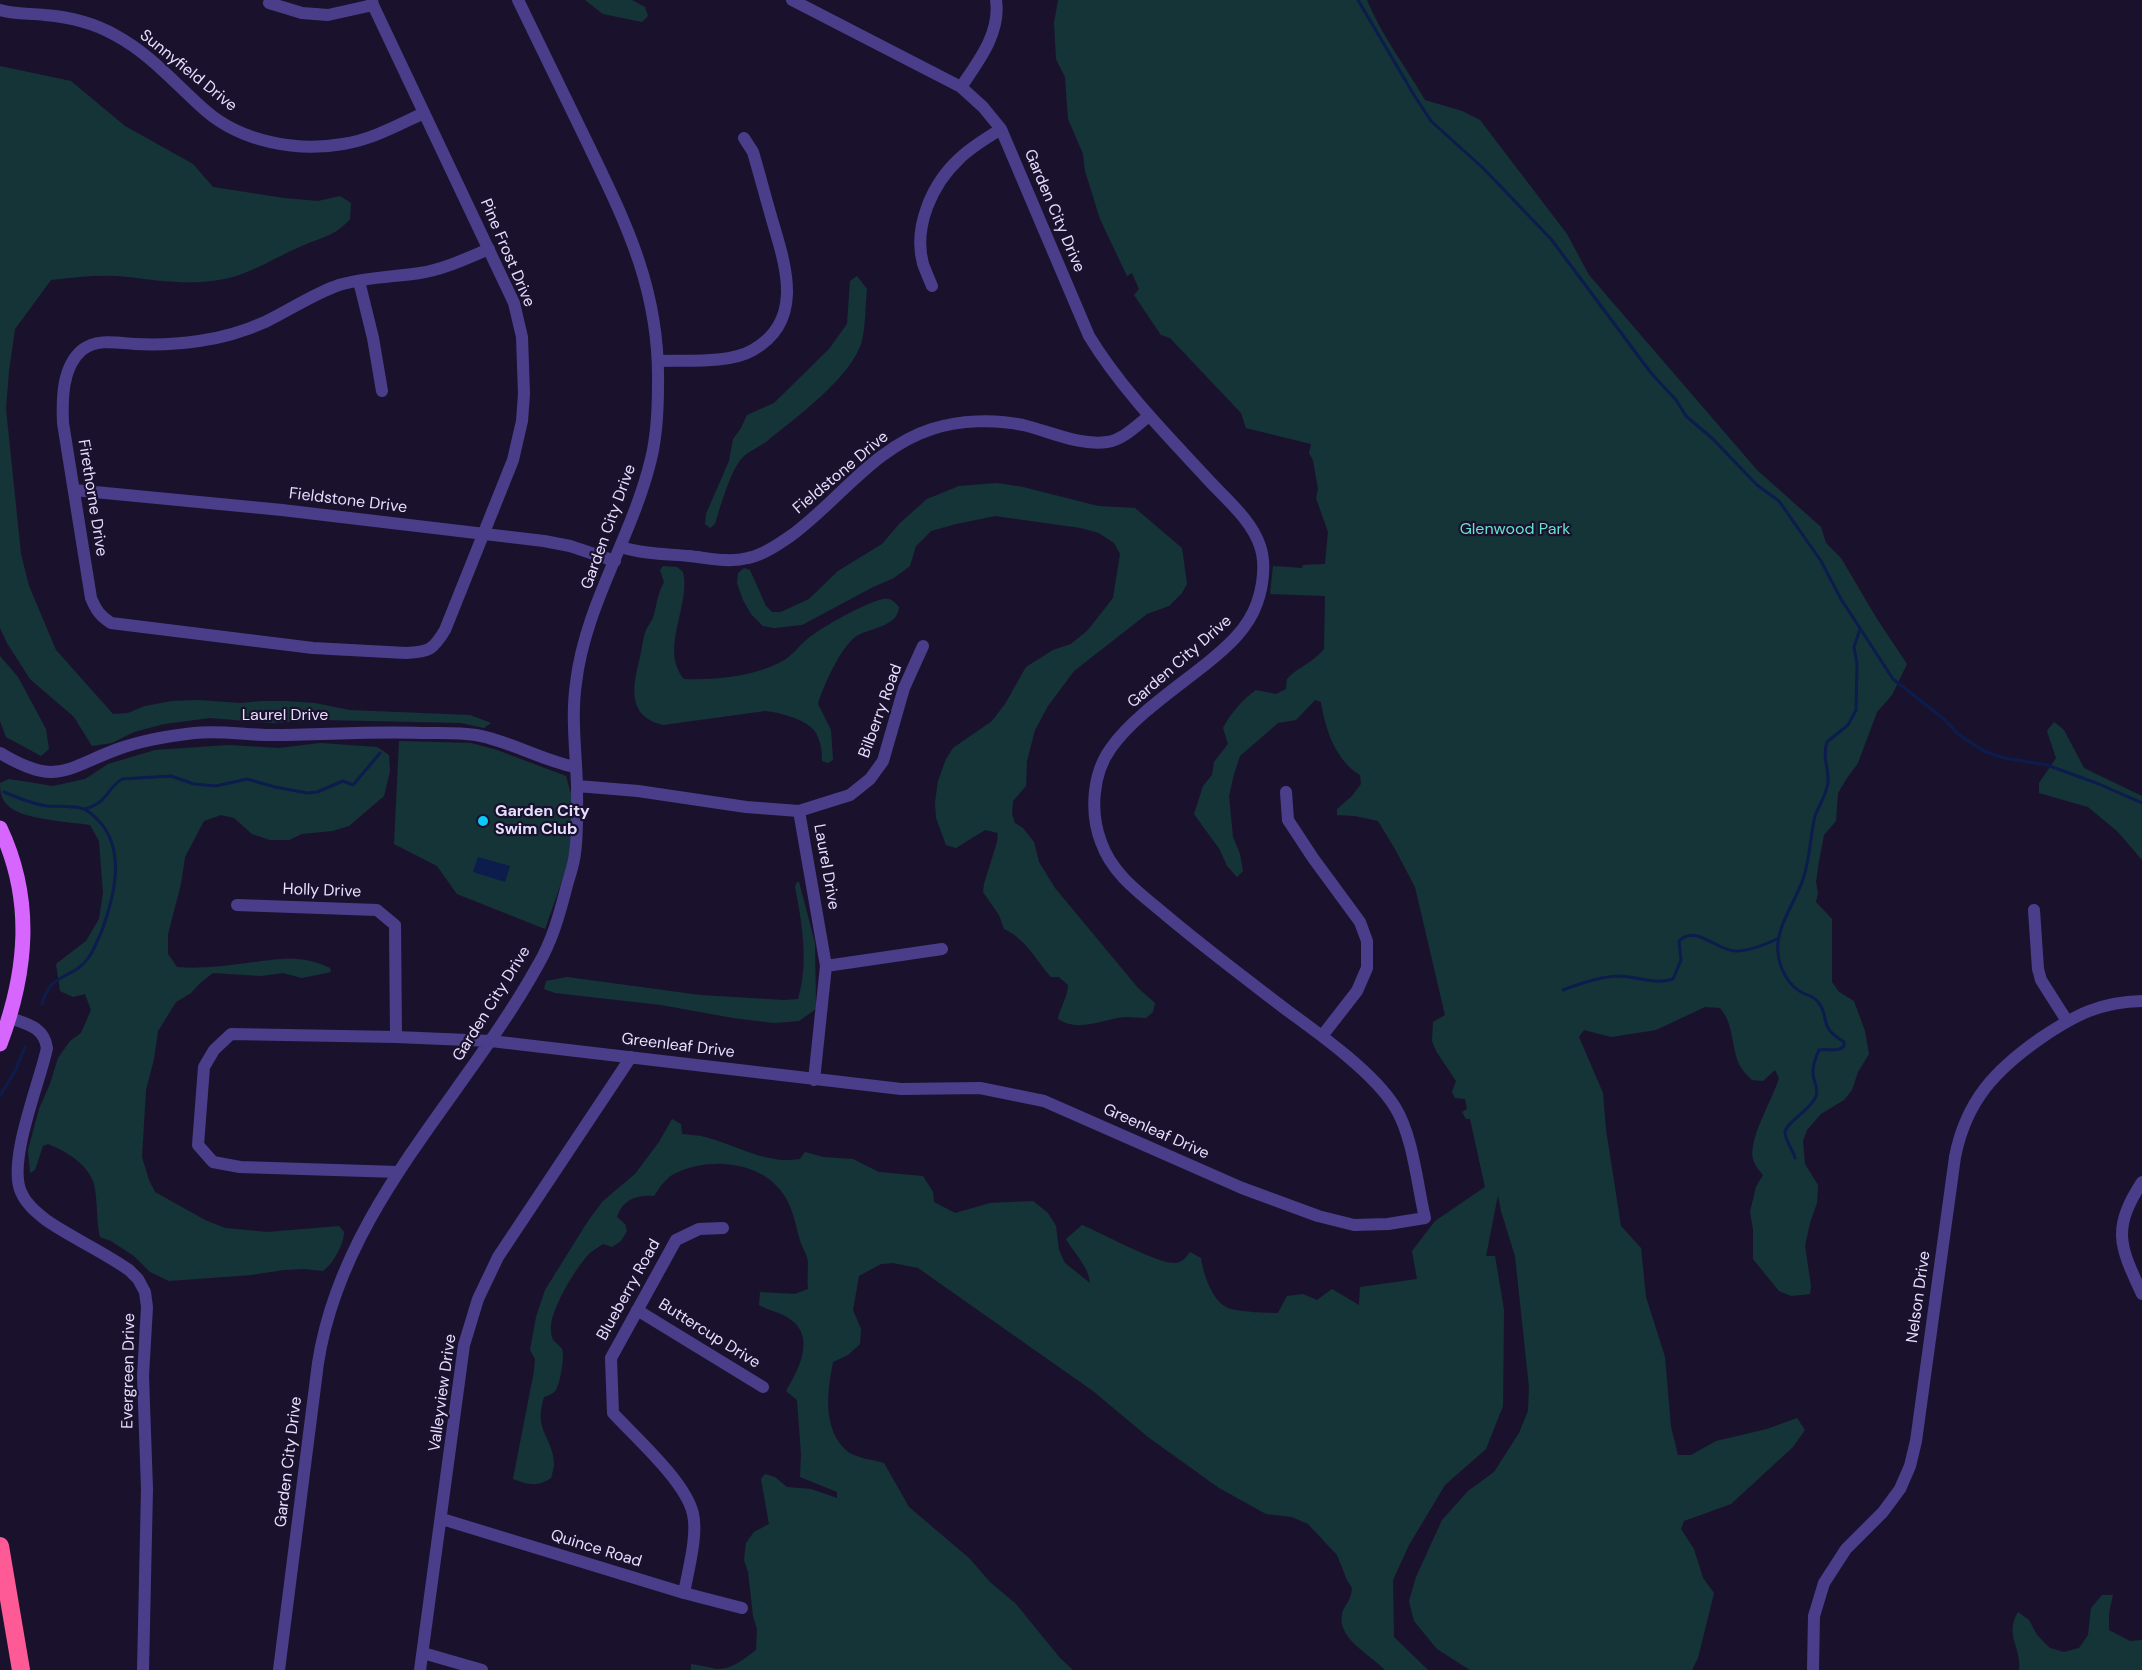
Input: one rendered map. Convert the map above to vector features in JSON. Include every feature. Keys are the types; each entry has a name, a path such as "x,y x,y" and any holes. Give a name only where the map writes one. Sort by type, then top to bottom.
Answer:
{"highway":[{"path":"0,1546 21,1670"}],"main road":[{"path":"0,828 19,886 23,928 22,966 10,1018 0,1044"}],"street":[{"name":"Garden City Drive","path":"279,1670 322,1338 337,1291 368,1224 398,1172 491,1041 525,988 553,934 575,855 577,786 574,713 576,681 584,641 621,547 651,458 658,416 659,361 654,317 647,284 634,244 618,205 518,0"},
{"name":"Garden City Drive","path":"792,0 961,87 983,107 1001,129 1089,336 1102,358 1149,416 1248,524 1261,547 1264,573 1258,602 1247,626 1221,651 1129,728 1110,749 1100,770 1095,795 1095,824 1101,844 1112,866 1129,884 1202,946 1322,1036 1383,1088 1405,1125 1425,1218"},
{"path":"961,87 982,56 994,29 996,0"},
{"path":"269,3 302,13 328,15 373,3"},
{"name":"Pine Frost Drive","path":"373,3 514,303 522,338 524,394 522,421 513,460 483,534"},
{"name":"Sunnyfield Drive","path":"0,10 8,13 45,14 80,20 113,34 146,54 208,113 238,132 264,141 314,147 345,144 380,133 424,113"},
{"path":"932,286 923,264 921,246 922,222 931,198 944,176 960,158 1001,129"},
{"path":"659,361 729,358 753,350 769,337 782,320 787,295 786,270 753,152 744,138"},
{"name":"Firethorne Drive","path":"483,534 445,630 436,646 421,652 313,648 111,623 96,610 91,598 63,423 62,399 74,359 92,345 109,341 164,344 200,341 263,323 338,285 443,268 489,249"},
{"path":"358,280 373,338 382,391"},
{"name":"Fieldstone Drive","path":"621,547 638,552 727,560 748,558 770,549 802,527 888,451 912,436 944,426 987,422 1021,425 1089,442 1108,442 1125,435 1149,416"},
{"name":"Fieldstone Drive","path":"74,490 282,510 483,534 570,546 615,561"},
{"name":"Bilberry Road","path":"799,811 850,795 870,779 883,761 904,688 923,646"},
{"name":"Laurel Drive","path":"0,753 32,770 55,772 79,767 140,741 203,732 272,735 360,732 456,733 491,739 560,764 575,767"},
{"name":"Laurel Drive","path":"577,786 638,791 746,807 799,811 826,966 814,1080"},
{"path":"1287,792 1288,820 1360,922 1367,941 1367,968 1357,991 1322,1036"},
{"name":"Holly Drive","path":"237,905 377,910 395,925 396,1037"},
{"path":"2034,910 2036,958 2041,980 2067,1021"},
{"path":"826,966 942,949"},
{"name":"Nelson Drive","path":"1813,1670 1812,1629 1816,1604 1824,1583 1846,1549 1892,1502 1910,1466 1916,1441 1955,1157 1963,1129 1977,1100 2001,1069 2067,1021 2110,1003 2142,1001"},
{"name":"Evergreen Drive","path":"10,1018 37,1028 46,1040 47,1048 23,1137 18,1180 20,1191 27,1204 47,1220 129,1270 138,1279 145,1292 147,1317 143,1376 147,1489 143,1670"},
{"name":"Greenleaf Drive","path":"398,1172 240,1167 213,1162 198,1145 204,1067 214,1050 231,1034 491,1041 901,1089 980,1088 1044,1101 1242,1188 1318,1216 1354,1225 1388,1224 1425,1218"},
{"name":"Valleyview Drive","path":"420,1670 464,1345 478,1299 498,1257 632,1057"},
{"path":"2142,1182 2129,1203 2121,1231 2123,1252 2142,1294"},
{"name":"Blueberry Road","path":"684,1593 693,1548 693,1515 679,1485 613,1413 611,1358 676,1240 699,1229 723,1228"},
{"name":"Buttercup Drive","path":"637,1310 763,1387"},
{"name":"Quince Road","path":"442,1519 684,1593 742,1608"},
{"path":"423,1653 482,1670"}],"green space":[{"path":"585,0 632,0 645,7 648,16 642,22 603,14"},
{"name":"Glenwood Park","path":"1058,0 1367,0 1386,38 1425,100 1462,111 1480,120 1567,234 1589,275 1757,470 1821,527 1826,543 1841,558 1907,664 1892,695 1877,712 1858,763 1838,793 1836,821 1824,835 1819,861 1816,902 1832,919 1832,982 1839,992 1854,1001 1865,1031 1869,1054 1858,1072 1852,1090 1844,1100 1821,1114 1807,1130 1803,1141 1805,1164 1818,1185 1817,1203 1805,1246 1811,1286 1810,1294 1791,1296 1779,1291 1753,1259 1753,1229 1750,1212 1756,1187 1763,1175 1757,1168 1752,1151 1757,1130 1779,1078 1775,1070 1763,1081 1752,1080 1745,1072 1736,1057 1728,1021 1720,1008 1705,1007 1656,1030 1611,1037 1584,1030 1579,1037 1603,1093 1606,1130 1621,1226 1641,1248 1646,1297 1665,1357 1671,1427 1678,1455 1691,1455 1716,1441 1767,1429 1797,1418 1805,1430 1793,1447 1731,1504 1684,1521 1681,1529 1694,1549 1703,1578 1714,1593 1698,1658 1692,1670 1470,1670 1437,1649 1414,1621 1409,1601 1416,1577 1442,1520 1468,1491 1494,1472 1519,1433 1528,1411 1529,1387 1515,1256 1498,1195 1486,1256 1495,1256 1504,1310 1503,1406 1486,1449 1445,1485 1409,1545 1393,1580 1394,1637 1428,1670 1385,1670 1350,1639 1342,1623 1342,1614 1352,1588 1337,1555 1308,1524 1292,1517 1266,1514 1219,1488 1148,1437 1093,1391 918,1268 893,1263 881,1264 859,1276 853,1310 861,1329 860,1344 848,1355 833,1362 831,1374 828,1410 834,1433 851,1454 884,1463 909,1507 969,1558 990,1582 1016,1604 1060,1658 1073,1670 691,1670 691,1664 716,1669 727,1668 756,1650 757,1629 744,1560 746,1543 754,1532 769,1524 761,1479 765,1474 775,1477 787,1487 811,1489 837,1498 837,1492 800,1477 801,1454 797,1400 786,1391 803,1354 802,1335 798,1326 790,1319 759,1305 760,1292 795,1294 808,1289 807,1256 791,1209 782,1192 760,1174 733,1165 703,1165 689,1168 669,1177 654,1196 636,1197 626,1202 617,1217 625,1224 627,1231 621,1241 612,1247 603,1244 585,1258 559,1300 552,1322 552,1337 562,1349 563,1357 558,1387 544,1397 541,1409 542,1426 553,1455 554,1466 551,1478 542,1483 533,1484 513,1479 534,1371 535,1359 530,1350 536,1317 545,1290 588,1221 603,1201 635,1174 659,1142 672,1119 681,1124 682,1134 705,1137 764,1157 800,1159 805,1152 823,1157 853,1159 879,1172 923,1176 933,1192 934,1202 955,1213 990,1203 1033,1201 1048,1213 1056,1226 1059,1250 1065,1263 1090,1283 1084,1266 1066,1239 1082,1225 1144,1254 1168,1262 1181,1262 1190,1252 1201,1258 1210,1288 1219,1302 1231,1309 1254,1312 1278,1313 1287,1296 1303,1294 1317,1300 1332,1289 1359,1305 1360,1287 1417,1279 1412,1251 1435,1221 1485,1187 1470,1119 1466,1119 1462,1112 1467,1109 1465,1099 1455,1098 1452,1092 1456,1081 1432,1041 1433,1022 1445,1015 1415,887 1378,821 1337,815 1337,809 1352,796 1361,784 1360,775 1338,753 1325,723 1321,702 1315,700 1296,720 1278,723 1240,756 1229,796 1233,837 1240,854 1243,871 1237,877 1227,866 1220,850 1194,814 1203,786 1212,775 1214,762 1228,744 1223,728 1233,712 1256,690 1276,694 1286,689 1287,679 1324,649 1325,596 1270,594 1273,566 1302,568 1303,565 1325,564 1328,532 1316,498 1318,489 1313,460 1309,453 1311,444 1246,428 1241,413 1170,338 1161,335 1134,295 1139,289 1132,273 1127,276 1100,219 1085,171 1083,154 1068,119 1065,77 1056,59 1054,23"},
{"path":"0,66 71,81 125,126 193,164 213,187 318,201 340,196 351,203 350,219 334,233 230,278 196,282 110,276 51,280 15,329 6,409 21,554 29,586 56,650 113,714 128,713 145,706 172,701 240,703 285,701 315,703 349,710 470,715 491,723 484,728 461,723 324,720 271,723 210,718 164,724 134,732 112,743 92,746 74,717 30,679 0,628"},
{"path":"857,276 867,289 863,337 855,357 833,384 806,410 743,457 730,479 715,524 710,528 705,524 706,514 729,461 733,439 747,415 774,403 829,349 847,324 850,281"},
{"path":"997,483 1023,487 1098,506 1135,508 1182,548 1187,584 1182,593 1169,606 1147,614 1074,671 1048,706 1035,730 1027,761 1026,786 1013,801 1012,814 1015,823 1023,828 1034,842 1039,862 1055,888 1138,988 1155,1003 1153,1012 1146,1018 1120,1017 1080,1025 1065,1023 1058,1019 1068,985 1059,977 1051,977 1024,944 1004,929 999,915 983,892 998,833 985,830 956,848 946,845 936,818 935,802 938,781 946,759 953,748 992,721 1005,704 1026,667 1053,650 1071,644 1088,630 1113,598 1120,554 1114,543 1099,533 1081,528 995,516 956,524 931,531 916,546 910,566 894,578 802,625 774,628 763,626 751,614 737,583 738,573 744,568 750,570 766,606 772,612 781,612 809,599 838,571 882,544 900,523 927,499 959,486"},
{"path":"663,566 677,567 683,572 683,599 674,654 677,667 684,679 733,677 757,672 789,657 809,637 859,608 878,600 887,599 899,607 898,613 889,622 858,635 852,640 834,666 824,687 818,704 831,730 833,760 828,763 822,761 820,743 812,728 778,713 765,711 663,725 643,715 635,698 635,679 645,633 653,618 664,582 660,570"},
{"path":"0,656 18,677 46,729 49,749 41,756 6,737 0,721"},
{"path":"2054,722 2064,730 2084,768 2142,796 2142,860 2118,832 2088,807 2039,793 2039,783 2056,758 2047,731"},
{"name":"Garden City Swim Club","path":"399,741 471,743 497,750 566,776 572,798 572,852 545,929 457,894 437,866 394,844"},
{"path":"320,743 377,747 389,755 390,771 384,796 349,826 332,831 302,834 289,840 270,840 252,834 234,818 221,815 204,821 185,857 181,884 168,934 168,954 177,967 212,967 299,959 330,968 331,972 302,978 283,973 261,976 213,973 191,993 176,1002 158,1031 146,1090 142,1157 155,1192 205,1220 225,1228 267,1232 339,1226 344,1232 342,1242 334,1259 323,1271 284,1270 251,1275 169,1281 150,1272 134,1256 111,1241 100,1237 94,1184 87,1170 76,1159 48,1144 43,1146 35,1170 30,1173 28,1150 39,1109 58,1058 70,1041 81,1033 91,1010 85,994 73,997 60,991 56,964 86,941 99,919 103,893 99,841 90,825 26,815 11,808 2,797 0,783 9,779 53,786 85,779 108,764 155,750 229,745 279,748"},
{"path":"799,882 815,943 816,1009 799,1021 774,1023 733,1018 661,1005 555,993 544,989 546,981 567,977 700,995 798,999 804,957 795,887"},
{"path":"2102,1595 2113,1595 2109,1613 2109,1630 2130,1641 2142,1640 2142,1670 2019,1670 2013,1635 2014,1620 2018,1612 2029,1620 2037,1635 2050,1648 2064,1652 2079,1648 2088,1635 2091,1608"}],"water":[{"path":"478,857 510,866 505,882 473,872"}],"waterway":[{"path":"1358,0 1431,121 1484,169 1551,239 1686,416 1713,439 1757,485 1779,501 1821,561 1841,599 1893,679 1944,719 1958,734 1984,751 2004,758 2047,765 2142,803"},
{"path":"1795,1158 1786,1139 1786,1128 1814,1101 1817,1090 1813,1070 1819,1050 1839,1049 1844,1046 1844,1042 1827,1027 1822,1008 1816,1000 1798,990 1785,976 1780,964 1778,943 1783,924 1803,879 1815,816 1825,795 1828,777 1825,753 1827,742 1848,725 1856,710 1857,664 1854,647 1860,629"},
{"path":"85,809 99,803 122,779 171,776 194,784 216,786 247,779 307,793 317,792 343,781 353,785 380,753"},
{"path":"4,792 41,805 84,809 98,820 113,845 115,860 113,890 101,933 89,957 83,964 51,986 42,1004"},
{"path":"1563,990 1591,980 1613,976 1653,981 1673,979 1681,960 1679,941 1692,935 1736,951 1752,949 1777,939"},
{"path":"0,1096 16,1069 25,1047"}],"place":[{"name":"Garden City Swim Club","path":"483,821"}]}
